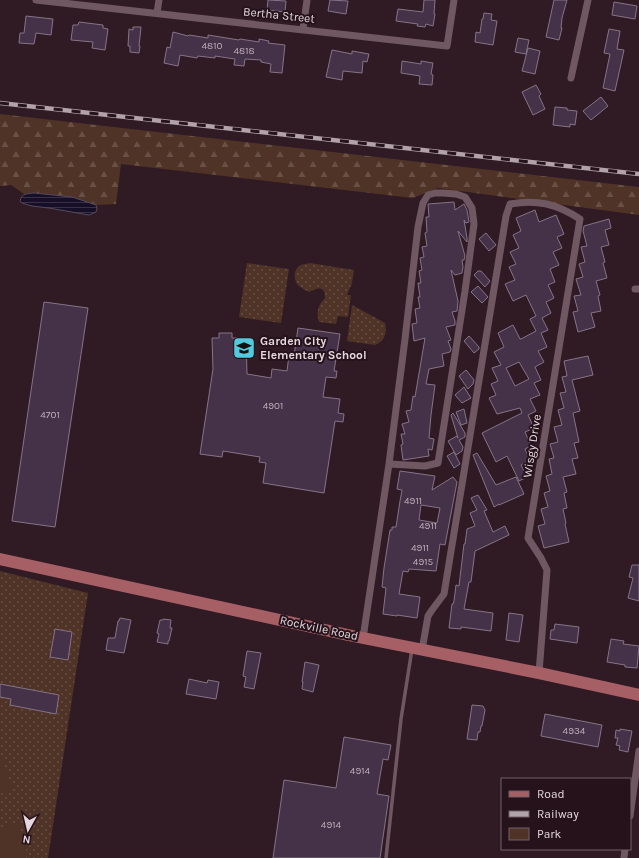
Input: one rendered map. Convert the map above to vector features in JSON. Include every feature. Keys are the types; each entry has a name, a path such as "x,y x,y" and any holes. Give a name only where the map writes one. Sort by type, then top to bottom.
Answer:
{"main road":[{"name":"Rockville Road","path":"0,559 363,638 639,695"}],"street":[{"name":"Bertha Street","path":"36,0 447,46 454,0"},
{"path":"157,13 159,0"},
{"path":"303,29 307,0"},
{"path":"572,78 588,0"},
{"path":"363,638 389,464 418,227 423,203 428,195 436,193 456,194 466,197 472,208 474,224 438,463 425,466 389,464"},
{"name":"Wisgy Drive","path":"417,649 428,616 444,594 506,216 510,204 523,202 559,207 580,219 528,538 547,570 538,673"},
{"path":"631,809 639,751"}],"lane":[{"path":"386,858 401,719 417,649"}],"green space":[{"path":"0,114 639,187 639,215 438,188 413,198 121,164 116,204 96,205 72,197 34,193 24,194 11,185 0,186"},
{"path":"247,263 289,269 281,323 239,317"},
{"path":"310,263 354,270 352,283 347,295 351,295 348,317 338,316 336,324 319,322 318,312 319,306 325,298 324,291 322,289 315,289 309,292 299,286 296,281 296,269 302,265"},
{"path":"352,305 385,323 386,330 381,341 375,345 347,341"},
{"path":"0,571 88,593 48,858 0,858"},
{"path":"0,757 13,789 0,794"},
{"path":"18,823 26,849 26,858 0,858 0,828"}],"shaded area":[{"path":"34,193 72,197 96,205 96,212 89,215 32,206 20,201 23,195"}],"building":[{"path":"268,0 286,1 285,12 267,10"},
{"path":"330,0 348,1 346,14 328,11"},
{"path":"424,0 435,0 433,26 426,24 425,27 417,26 418,24 396,21 398,9 423,12"},
{"path":"554,0 567,0 562,18 562,28 559,40 546,37"},
{"path":"614,2 637,6 635,19 612,15"},
{"path":"484,13 492,14 491,20 497,21 493,45 475,42 476,32 480,33"},
{"path":"26,16 53,19 51,35 36,33 34,44 19,43 20,33 24,33"},
{"path":"79,22 103,25 103,28 108,29 105,50 92,48 93,42 71,40 73,25 78,25"},
{"path":"133,27 141,27 139,53 130,52 130,46 128,46 129,29 133,30"},
{"path":"609,29 620,31 617,49 624,50 615,91 603,88 610,54 604,53"},
{"path":"173,32 188,36 208,38 208,35 259,42 259,39 269,41 268,43 285,45 282,73 270,72 271,64 261,62 261,60 245,59 244,66 234,65 235,59 215,56 215,58 198,56 197,58 180,55 178,66 164,63 167,47 170,48"},
{"path":"518,38 529,40 526,54 515,52"},
{"path":"528,48 540,51 535,74 522,71"},
{"path":"332,50 352,54 352,51 369,54 367,62 363,61 362,73 343,71 342,80 326,77"},
{"path":"402,61 421,64 421,61 433,63 431,74 433,75 432,85 419,84 420,76 401,73"},
{"path":"536,85 541,94 539,96 545,109 533,115 522,92"},
{"path":"601,97 608,106 591,120 583,111"},
{"path":"555,107 577,111 575,125 570,124 570,127 553,125"},
{"path":"454,202 455,210 464,204 467,210 469,222 466,223 464,220 467,242 458,231 465,256 464,260 462,260 462,273 455,275 451,270 458,301 457,311 452,312 455,325 446,327 451,340 448,341 451,349 450,352 442,354 444,366 429,369 426,384 435,385 429,438 434,439 432,450 428,449 429,456 403,460 401,445 403,444 401,434 405,434 402,424 409,422 406,411 411,410 413,396 415,397 425,338 414,341 412,324 417,323 415,309 420,308 418,283 421,283 419,271 422,270 420,258 424,257 422,247 427,246 425,233 427,232 426,217 429,217 428,204"},
{"path":"535,210 539,222 556,215 564,234 557,237 562,248 553,252 559,265 550,269 555,282 548,285 554,298 546,302 551,313 542,318 548,330 541,333 547,347 538,351 544,362 535,367 541,380 534,383 540,395 530,399 536,411 528,415 534,428 525,432 531,446 525,449 530,460 521,465 527,477 519,481 507,456 496,462 482,433 522,413 520,408 497,414 489,398 496,395 491,384 498,381 492,368 501,365 494,352 504,347 498,333 513,325 521,339 536,331 530,319 536,316 526,295 513,301 505,284 515,280 509,267 516,264 510,252 519,248 513,235 521,231 516,218","holes":["519,362 529,379 515,386 506,368"]},
{"path":"609,219 611,228 605,230 609,245 601,247 607,278 596,281 600,295 598,296 601,311 591,313 595,327 578,332 573,312 578,311 574,296 581,295 576,279 583,277 579,264 585,262 581,247 587,246 583,231 584,226"},
{"path":"486,233 496,245 489,251 479,239"},
{"path":"478,271 481,271 490,281 485,287 474,275"},
{"path":"478,286 488,297 482,303 471,292"},
{"path":"44,302 88,308 55,527 12,521"},
{"name":"Garden City Elementary School","path":"298,328 340,334 334,371 337,371 336,378 326,377 323,397 340,399 338,413 344,414 343,422 335,421 324,493 263,483 266,463 259,462 260,457 223,451 222,457 200,454 213,369 212,338 219,338 219,333 232,333 232,338 246,338 247,374 271,378 272,369 287,371 289,355 294,356"},
{"path":"469,336 479,347 479,349 474,353 464,341"},
{"path":"588,356 593,375 572,380 580,411 573,413 579,442 574,443 578,458 572,459 576,474 563,477 567,492 564,493 567,508 563,509 569,542 544,548 538,526 545,524 541,509 548,507 544,493 550,491 546,476 552,474 549,459 554,458 550,444 558,442 554,427 562,425 558,410 564,408 560,393 566,392 562,377 567,376 564,361"},
{"path":"466,370 474,380 473,384 468,389 459,376"},
{"path":"464,387 471,398 462,403 455,395"},
{"path":"464,409 467,423 461,425 456,412"},
{"path":"453,413 465,433 465,437 459,440 463,447 462,451 456,455 448,441 457,436 458,438 451,415"},
{"path":"454,452 460,464 454,468 447,456"},
{"path":"477,453 496,485 516,477 524,494 494,507 473,455"},
{"path":"400,471 435,476 432,490 453,477 457,482 445,545 440,544 436,571 409,569 408,572 403,571 399,594 420,597 417,618 383,614 386,588 382,587 384,568 390,530 392,530 392,527 396,527 402,490 397,489","holes":["421,505 440,508 437,523 419,520"]},
{"path":"478,495 487,510 484,511 493,532 505,526 509,535 475,551 471,582 469,582 464,609 493,613 491,631 461,627 461,629 449,628 456,585 459,586 467,529 475,526 470,513 477,510 471,498"},
{"path":"632,565 639,565 639,601 628,598 633,578 629,577"},
{"path":"509,613 523,615 519,642 506,640"},
{"path":"120,618 131,620 124,653 106,650 108,638 115,638 118,621"},
{"path":"160,620 171,620 170,628 172,628 168,644 157,642 159,634 157,633"},
{"path":"555,624 579,627 577,643 550,639 551,630 554,630"},
{"path":"55,629 72,632 68,660 50,657"},
{"path":"611,639 624,641 623,644 639,646 637,668 625,667 625,665 607,662"},
{"path":"247,651 261,653 254,689 244,687 246,677 243,676"},
{"path":"305,662 319,665 313,692 302,689"},
{"path":"189,679 207,683 208,680 219,682 216,699 186,694"},
{"path":"0,684 59,695 56,714 10,705 11,699 0,697"},
{"path":"472,705 483,706 485,710 482,726 480,732 478,732 477,740 467,739"},
{"path":"545,714 602,725 598,747 541,736"},
{"path":"620,729 632,731 628,752 619,750 620,746 616,745 618,738 615,738 616,730 620,731"},
{"path":"344,737 391,745 388,760 383,759 377,794 389,796 380,858 273,858 284,780 336,788"}],"railway":[{"path":"0,103 639,174"}],"place":[{"name":"Garden City Elementary School","path":"244,348"}]}
